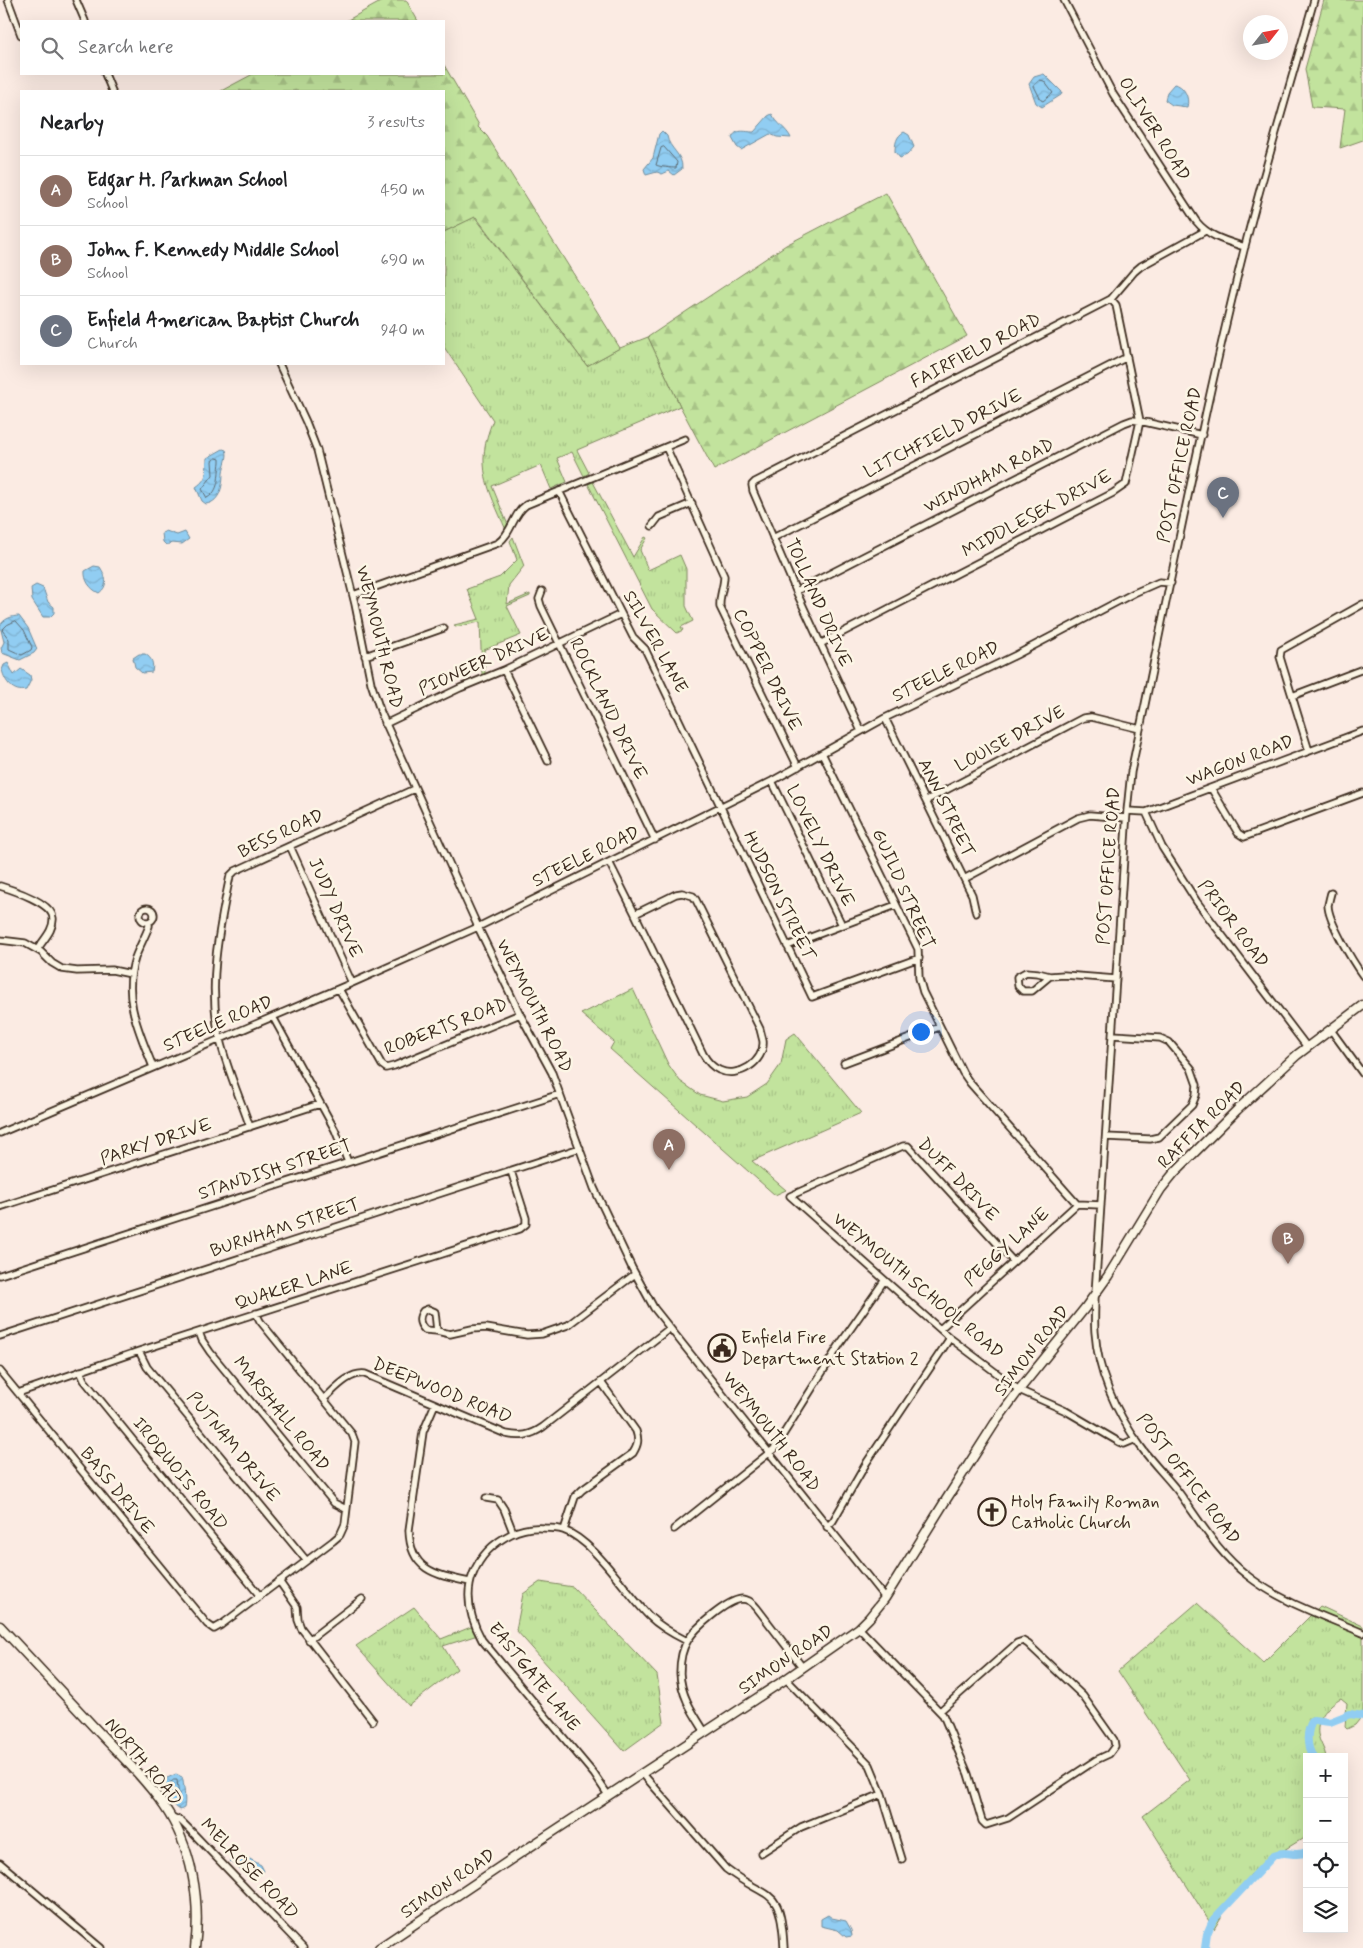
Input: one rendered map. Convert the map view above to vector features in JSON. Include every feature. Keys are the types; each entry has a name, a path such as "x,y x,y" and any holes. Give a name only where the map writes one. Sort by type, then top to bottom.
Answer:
{"main road":[{"name":"RAFFIA ROAD","path":"1095,1294 1161,1188 1237,1110 1307,1047 1363,1005"},
{"name":"SIMON ROAD","path":"379,1948 803,1668 869,1618 885,1598 967,1465 1019,1390 1095,1294"},
{"name":"NORTH ROAD","path":"0,1626 139,1775 170,1816 185,1849 195,1887 197,1907 195,1948"}],"street":[{"path":"8,0 20,31"},
{"path":"76,0 85,20"},
{"name":"OLIVER ROAD","path":"1064,0 1113,94 1190,212 1204,231 1221,240 1245,247"},
{"name":"POST OFFICE ROAD","path":"1314,0 1245,247 1202,434 1130,779 1095,1294 1095,1333 1100,1362 1113,1399 1136,1439 1176,1488 1219,1548 1240,1570 1273,1593 1363,1633"},
{"path":"105,75 112,90"},
{"name":"FAIRFIELD ROAD","path":"752,485 1111,299 1141,266 1204,231"},
{"name":"MIDDLESEX DRIVE","path":"820,644 1122,488 1126,484 1140,421 1116,305 1111,299"},
{"name":"LITCHFIELD DRIVE","path":"772,538 1127,357"},
{"name":"WEYMOUTH ROAD","path":"279,365 317,450 371,683 385,724 478,927 547,1065 560,1094 594,1188 635,1274 654,1308 885,1598"},
{"name":"WINDHAM ROAD","path":"796,591 1124,423 1132,420 1140,421 1202,434"},
{"path":"352,595 498,543 510,532 520,509 685,439"},
{"name":"COPPER DRIVE","path":"666,446 724,576 720,607 798,767"},
{"name":"TOLLAND DRIVE","path":"752,485 772,538 861,731"},
{"name":"SILVER LANE","path":"559,491 621,614 634,637 645,650 720,804 720,808"},
{"path":"652,526 659,517 692,503"},
{"name":"STEELE ROAD","path":"0,1133 339,989 478,927 772,782 885,718 1016,655 1149,586 1159,582 1171,583"},
{"name":"ROCKLAND DRIVE","path":"542,591 539,599 655,840"},
{"path":"1309,751 1280,657 1281,650 1363,604"},
{"name":"PIONEER DRIVE","path":"385,724 621,614"},
{"path":"365,656 444,628"},
{"path":"1292,696 1363,669"},
{"path":"504,670 548,762"},
{"name":"LOUISE DRIVE","path":"927,800 1083,718 1091,717 1140,729"},
{"name":"ANN STREET","path":"885,718 927,800 972,895 976,913"},
{"name":"WAGON ROAD","path":"1127,811 1146,812 1363,731"},
{"name":"GUILD STREET","path":"822,753 918,949 919,978 923,992 939,1028 963,1073 970,1084 1077,1204"},
{"name":"LOVELY DRIVE","path":"772,782 842,924"},
{"path":"1211,788 1238,833 1244,837 1363,793"},
{"name":"BESS ROAD","path":"219,1039 215,999 215,956 230,876 235,871 414,789"},
{"name":"HUDSON STREET","path":"720,808 812,997 919,958"},
{"name":"PRIOR ROAD","path":"1146,812 1162,847 1197,902 1307,1047"},
{"path":"964,879 1078,818 1090,815 1126,818"},
{"name":"JUDY DRIVE","path":"290,846 352,983"},
{"path":"609,862 708,1062 719,1070 731,1073 751,1066 761,1053 763,1042 760,1029 696,900 690,895 676,894 635,914"},
{"path":"0,886 40,902 51,912 53,918 50,932 37,950"},
{"path":"1331,893 1328,906 1338,933 1363,976"},
{"path":"787,946 842,924 896,906"},
{"path":"149,922 150,926 131,974 130,995 132,1010 153,1067"},
{"path":"0,940 25,944 37,950 56,967 62,969 76,971 112,970 131,974"},
{"path":"1050,976 1032,991 1023,991 1018,986 1017,977 1026,972 1050,976 1064,974 1116,979"},
{"name":"ROBERTS ROAD","path":"339,989 382,1065 386,1068 520,1014"},
{"path":"273,1017 341,1141 348,1162"},
{"path":"844,1063 939,1028"},
{"path":"1331,1030 1363,1074"},
{"path":"1106,1137 1150,1140 1159,1137 1192,1105 1197,1085 1191,1068 1170,1042 1160,1038 1113,1035"},
{"path":"219,1039 250,1127"},
{"name":"STANDISH STREET","path":"0,1274 560,1094"},
{"name":"PARKY DRIVE","path":"0,1208 320,1104"},
{"name":"DUFF DRIVE","path":"790,1196 903,1146 908,1146 1014,1261"},
{"name":"BURNHAM STREET","path":"0,1336 580,1148"},
{"name":"QUAKER LANE","path":"18,1393 139,1351 520,1229 526,1224 526,1218 511,1171"},
{"name":"WEYMOUTH SCHOOL ROAD","path":"790,1196 950,1338 1019,1390 1066,1411 1119,1442 1128,1443 1136,1439"},
{"path":"1077,1204 1101,1205"},
{"name":"PEGGY LANE","path":"940,1328 1077,1204"},
{"path":"437,1331 450,1334 486,1328 526,1335 549,1332 568,1325 635,1274"},
{"path":"674,1529 769,1454 884,1281"},
{"path":"256,1314 352,1434 355,1442 346,1509 346,1524 340,1535 260,1596"},
{"name":"DEEPWOOD ROAD","path":"324,1399 344,1382 359,1374 365,1374 506,1434 520,1437 534,1434 670,1328"},
{"name":"MARSHALL ROAD","path":"199,1332 210,1352 334,1503 346,1509"},
{"path":"827,1527 833,1521 867,1462 950,1338"},
{"name":"PUTNAM DRIVE","path":"139,1351 147,1367 306,1560"},
{"name":"BASS DRIVE","path":"0,1371 206,1624 214,1628 221,1625 260,1596"},
{"name":"IROQUOIS ROAD","path":"80,1371 84,1380 260,1596"},
{"path":"564,1530 575,1497 633,1453 638,1446 636,1430 601,1382"},
{"path":"435,1404 423,1432 409,1530 410,1543 415,1557 426,1569 439,1575 470,1582"},
{"path":"486,1498 498,1500 514,1532"},
{"name":"EASTGATE LANE","path":"608,1795 594,1774 482,1640 474,1626 468,1596 470,1582 482,1558 490,1548 514,1532 539,1527 564,1530 588,1545 656,1623 687,1641"},
{"path":"279,1581 297,1607 299,1625 308,1640 373,1721"},
{"path":"308,1640 362,1599"},
{"path":"705,1732 682,1690 680,1672 682,1656 687,1641 696,1629 710,1617 734,1602 744,1599 754,1604 803,1668"},
{"path":"858,1628 940,1711 968,1774 982,1821 986,1825 1008,1818 1096,1760 1109,1754 1116,1746 1114,1740 1083,1696 1023,1641 1017,1643 940,1711"},
{"path":"786,1679 870,1765 882,1794 902,1859"},
{"path":"642,1773 726,1869 742,1882 772,1897 779,1907 782,1919 784,1948"},
{"path":"761,1853 801,1827 882,1794"},
{"name":"MELROSE ROAD","path":"170,1816 181,1821 303,1948"},
{"path":"0,1863 101,1948"}],"green space":[{"path":"384,0 406,0 417,20 348,20"},
{"path":"1324,0 1363,0 1363,140 1340,148 1345,109 1312,107 1305,69"},
{"path":"445,67 479,125 478,127 487,136 620,348 587,366 476,217 445,232 445,90 223,90 251,75 445,75"},
{"path":"886,193 967,336 714,470 680,406 648,337 786,245"},
{"path":"475,217 587,366 620,348 648,337 680,406 577,450 589,473 584,476 572,452 557,458 567,482 551,489 541,465 492,486 508,525 506,530 489,489 484,464 487,436 493,420 445,348 445,232"},
{"path":"593,482 633,557 645,537 647,538 640,550 648,570 680,555 686,569 686,606 693,621 681,627 683,630 677,633 652,609 588,484"},
{"path":"513,537 524,566 509,585 507,604 530,594 530,596 507,606 521,635 484,650 485,674 482,675 480,622 455,627 454,625 479,619 467,589 500,577 517,560 510,541"},
{"path":"633,989 668,1064 680,1081 700,1095 723,1101 747,1097 767,1084 781,1064 786,1039 795,1033 861,1113 752,1161 786,1190 775,1195 610,1049 614,1042 581,1014"},
{"path":"540,1582 573,1587 657,1675 664,1722 624,1751 516,1630 523,1594"},
{"path":"1197,1603 1263,1663 1320,1606 1363,1626 1363,1715 1355,1725 1347,1729 1345,1727 1347,1703 1341,1698 1328,1708 1319,1723 1318,1734 1325,1753 1303,1753 1303,1838 1269,1859 1250,1875 1246,1888 1232,1899 1214,1929 1143,1816 1190,1780 1118,1671"},
{"path":"414,1607 441,1639 476,1625 481,1634 443,1646 457,1669 409,1706 356,1646"}],"water":[{"path":"1044,74 1062,92 1061,95 1042,107 1036,103 1029,84 1034,77"},
{"path":"1174,84 1181,87 1185,92 1188,100 1187,107 1172,105 1165,100 1167,92"},
{"path":"772,114 791,138 777,137 770,134 741,150 737,147 732,138 736,133 741,131 754,132"},
{"path":"662,131 678,155 682,169 674,175 669,171 662,174 657,172 646,175 644,169 653,158 659,134"},
{"path":"904,132 909,135 914,147 907,155 900,158 895,152 895,146 896,140"},
{"path":"223,449 226,450 227,455 220,492 215,500 206,504 202,501 196,487 205,477 207,458"},
{"path":"166,531 177,535 185,532 189,539 182,544 172,543 166,545 163,542 162,533"},
{"path":"94,566 100,567 105,577 104,587 99,593 90,587 86,578 85,571"},
{"path":"36,585 43,588 48,602 54,607 54,613 50,617 43,617 32,600 31,588"},
{"path":"19,616 28,628 37,649 34,653 20,660 2,653 1,648 4,642 0,626 8,618"},
{"path":"139,654 145,654 151,659 153,664 152,672 142,673 135,667 133,658"},
{"path":"8,663 14,675 21,669 30,675 31,680 26,690 13,688 5,679 2,670 4,665"},
{"path":"176,1774 182,1777 185,1797 184,1808 180,1810 171,1803 159,1786 165,1779"},
{"path":"246,1857 261,1865 264,1871 254,1881 230,1861"},
{"path":"828,1915 832,1918 846,1921 852,1936 846,1937 838,1930 821,1926 821,1919"}],"waterway":[{"path":"1311,1753 1308,1738 1313,1720 1330,1722 1350,1714 1363,1716"},
{"path":"1205,1948 1207,1934 1213,1920 1274,1855 1279,1853 1303,1854"}],"place":[{"name":"Enfield American Baptist Church","path":"1223,518"},
{"name":"Edgar H. Parkman School","path":"669,1170"},
{"name":"John F. Kennedy Middle School","path":"1288,1264"},
{"name":"Enfield Fire Department Station 2","path":"722,1348"},
{"name":"Holy Family Roman Catholic Church","path":"992,1512"}]}
